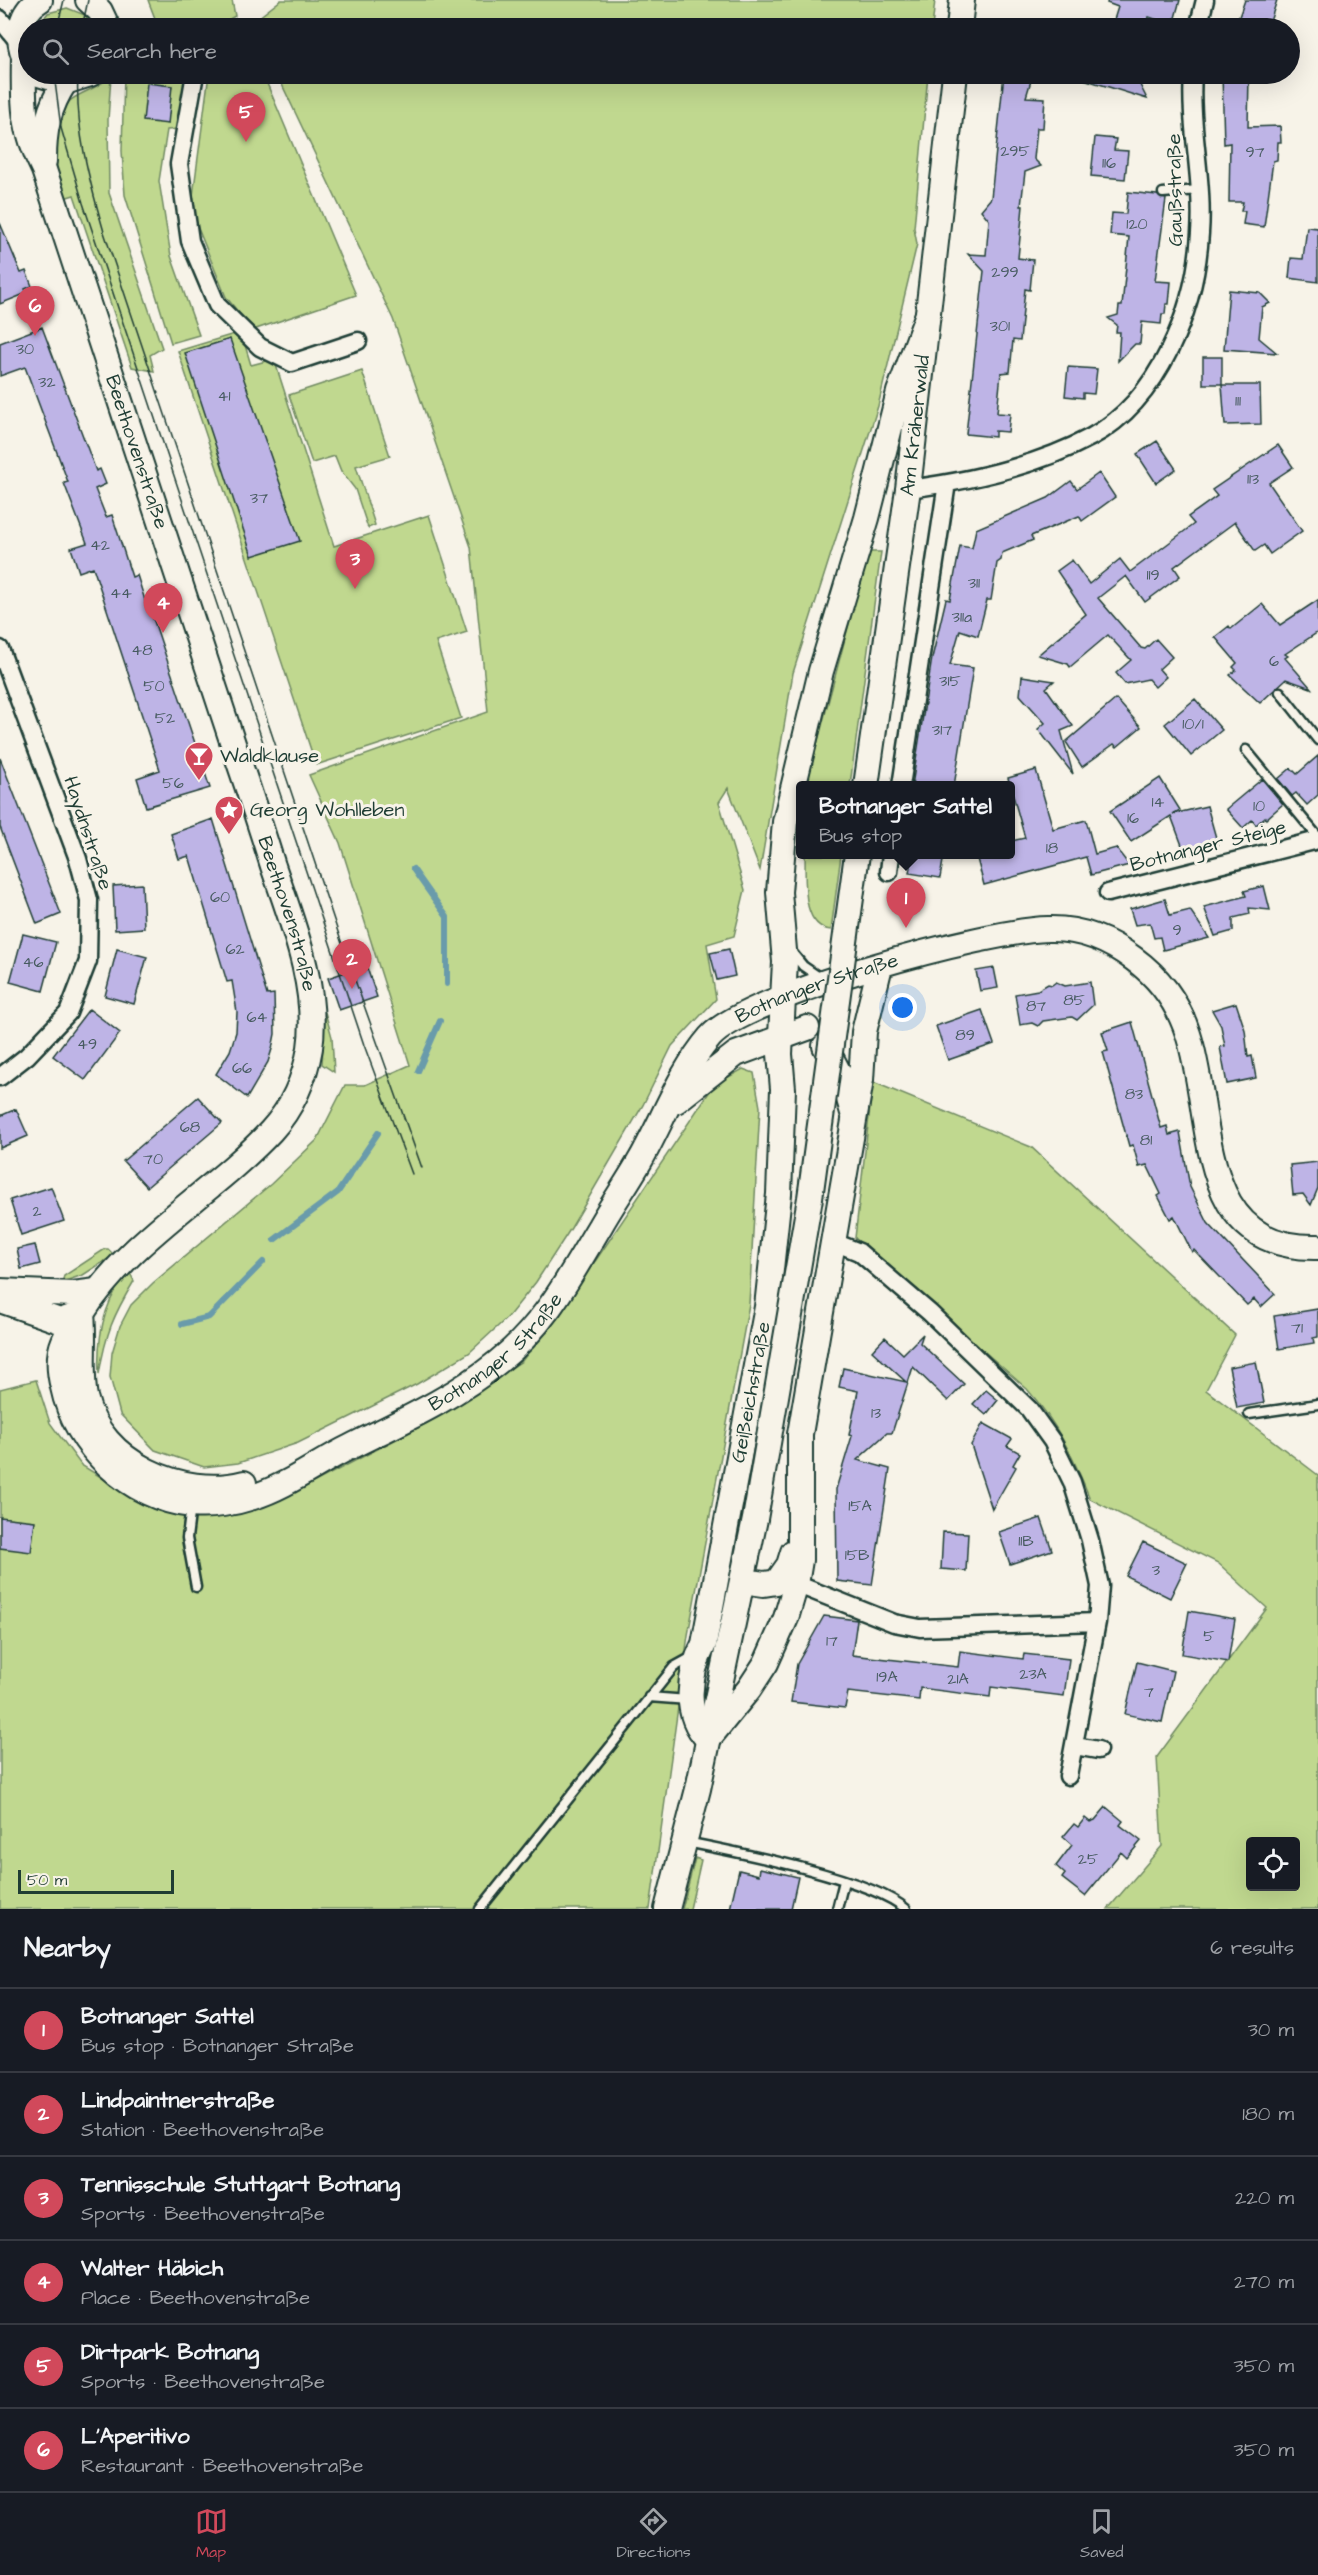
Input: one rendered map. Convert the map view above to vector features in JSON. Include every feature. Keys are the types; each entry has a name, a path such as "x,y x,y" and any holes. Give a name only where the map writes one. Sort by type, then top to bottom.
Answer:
{"main road":[{"path":"88,0 100,11 103,18"},
{"path":"110,18 114,0"},
{"path":"960,18 962,0"},
{"name":"Beethovenstraße","path":"27,18 36,1"},
{"name":"Beethovenstraße","path":"25,84 22,109 30,141 44,170 281,890 308,984 312,1023 302,1082 274,1128 122,1263 69,1325"},
{"name":"Beethovenstraße","path":"44,170 44,129 49,112 63,84"},
{"name":"Am Kräherwald","path":"867,781 908,489 954,84"},
{"path":"784,943 779,892 780,855 785,822 821,671 867,518 899,392 928,314"},
{"path":"867,518 888,494 908,489"},
{"name":"Geißeichstraße","path":"667,1909 685,1842 755,1519 808,1209 856,859"},
{"name":"Botnanger Straße","path":"69,1325 60,1354 63,1389 78,1431 92,1449 118,1474 160,1497 191,1506 243,1501 279,1488 325,1459 465,1386 497,1364 527,1336 561,1292 642,1157 710,1037 727,1022 793,994 880,966 986,938 1051,928 1081,931 1122,950 1162,985 1174,1002 1188,1034 1215,1170 1230,1207 1247,1226 1266,1238 1289,1245 1318,1247"},
{"name":"Geißeichstraße","path":"784,943 793,994 807,1028 827,1048 845,1085 853,1113"},
{"name":"Geißeichstraße","path":"708,1739 749,1689 766,1663 786,1618 796,1584 800,1560 800,1434 834,1242 853,1113 861,1080 864,1032 880,966"},
{"path":"827,982 844,997 864,1032"},
{"name":"Geißeichstraße","path":"708,1739 694,1720 690,1700 694,1667 704,1644 767,1307 779,1194 783,1089 780,1036 793,994"},
{"path":"669,1106 736,1054 807,1028"},
{"path":"0,1291 73,1294 97,1291"},
{"path":"0,1300 69,1325"},
{"name":"Botnanger Straße","path":"69,1325 91,1412 118,1451 134,1463 176,1483 210,1488 241,1484 325,1459"},
{"path":"743,1581 764,1584 781,1579 800,1531"}],"street":[{"path":"1200,18 1205,0"},
{"path":"0,19 18,45"},
{"path":"193,84 178,164 190,241 217,305 260,347 292,363 358,341"},
{"name":"Gaußstraße","path":"908,489 947,483 1028,464 1066,449 1093,436 1121,416 1141,393 1173,346 1185,317 1196,271 1201,232 1193,84"},
{"name":"Am Kräherwald","path":"902,781 947,483"},
{"name":"Haydnstraße","path":"0,649 78,859 88,900 88,961 68,1013 27,1056 0,1077"},
{"name":"Botnanger Steige","path":"1108,892 1318,838"},
{"path":"889,872 891,859"},
{"path":"834,1242 859,1252 944,1325 1029,1409 1052,1441 1072,1482 1090,1540 1100,1586 1098,1622 1068,1776"},
{"path":"796,1584 894,1623 920,1629 1098,1622"},
{"path":"1075,1746 1098,1750"}],"lane":[{"path":"1163,193 1198,190"},
{"path":"1280,692 1318,740"},
{"path":"1246,750 1318,838"},
{"path":"784,943 803,966 827,982"},
{"path":"1249,1414 1318,1404"},
{"path":"191,1506 187,1538 196,1587"},
{"path":"480,1909 674,1667 699,1653"},
{"path":"649,1697 690,1700"},
{"path":"685,1842 844,1881 898,1901 906,1909"},
{"path":"837,1909 844,1881"}],"green space":[{"path":"148,0 232,0 235,16 231,18 155,18"},
{"path":"281,0 935,0 933,18 258,18"},
{"path":"67,8 87,18 44,18 48,13"},
{"path":"100,84 110,84 108,120 109,193 162,348 150,355 154,371 132,367 74,195 64,198 56,161 55,133 63,109 76,97"},
{"path":"124,84 186,84 179,129 167,130 159,181 171,256 199,335 171,343 125,195 122,151"},
{"path":"208,84 267,84 356,295 253,330 226,297 191,211"},
{"path":"282,84 927,84 914,228 917,244 878,406 793,673 760,870 728,788 719,802 745,890 734,936 707,944 716,999 672,1046 643,1105 571,1228 536,1282 508,1317 469,1353 417,1384 298,1443 238,1463 204,1467 155,1450 120,1414 110,1377 112,1353 120,1326 131,1305 153,1283 271,1184 317,1140 345,1085 365,1085 410,1065 340,843 309,775 488,712 471,547 393,319"},
{"path":"241,332 251,365 274,359 334,546 429,515 467,632 436,642 461,718 316,765 178,351"},
{"path":"362,371 390,456 356,466 375,525 368,528 355,489 341,471 335,456 312,463 289,395"},
{"path":"868,552 881,552 851,781 807,781"},
{"path":"805,859 840,859 831,930 821,927 814,920 809,911 805,888"},
{"path":"325,1012 332,1037 334,1072 322,1064"},
{"path":"743,1069 754,1073 760,1107 749,1304 688,1635 650,1909 0,1909 0,1389 36,1380 50,1423 81,1465 132,1496 170,1514 237,1512 305,1487 427,1423 522,1361 596,1260 714,1085"},
{"path":"873,1082 1031,1147 1235,1335 1206,1390 1318,1475 1318,1909 1108,1909 1162,1846 1157,1757 1267,1608 1218,1563 1090,1499 1064,1441 1027,1389 855,1238"},
{"path":"105,1249 114,1255 83,1275 62,1282 64,1276"},
{"path":"129,1271 134,1281 111,1325 99,1374 99,1347 104,1320 113,1294"},
{"path":"695,1858 701,1860 690,1909 682,1909"}],"building":[{"path":"1108,0 1180,0 1175,18 1115,18 1118,7 1107,3"},
{"path":"1245,0 1277,0 1271,18 1239,18"},
{"path":"147,84 172,86 168,124 143,121"},
{"path":"1003,84 1030,84 1026,97 1045,98 1043,128 1037,128 1034,159 1041,166 1025,172 1018,258 1033,260 1030,290 1025,289 1020,341 1013,340 1010,372 1001,373 997,413 1010,414 1008,432 995,431 995,437 966,434 984,271 968,254 986,255 989,220 981,210 991,198"},
{"path":"1099,84 1140,84 1147,99"},
{"path":"1222,84 1249,84 1248,127 1280,126 1281,142 1278,142 1277,160 1273,161 1264,227 1243,224 1245,211 1241,211 1243,202 1229,202 1230,143 1224,144"},
{"path":"1095,137 1116,139 1114,150 1128,151 1125,179 1091,176"},
{"path":"1128,192 1157,195 1166,199 1155,281 1171,282 1169,304 1166,304 1165,314 1162,314 1161,324 1142,322 1140,344 1135,344 1118,361 1120,332 1116,332 1117,325 1108,318 1118,315 1119,306 1122,306 1129,237 1110,235 1112,213 1126,214"},
{"path":"0,223 21,273 26,271 32,286 25,289 27,293 0,304"},
{"path":"1307,227 1318,228 1318,282 1289,278 1291,258 1303,259"},
{"path":"1229,290 1260,293 1270,303 1262,307 1259,338 1277,353 1224,349"},
{"path":"42,327 96,471 100,469 106,484 95,489 106,517 112,515 132,577 137,575 210,788 146,807 137,778 160,770 93,567 79,572 71,548 87,543 64,483 68,482 25,367 0,376 0,343"},
{"path":"230,339 300,541 252,556 185,353"},
{"path":"1203,357 1222,357 1222,384 1203,384"},
{"path":"1068,367 1097,369 1094,394 1083,393 1083,398 1065,396"},
{"path":"1222,385 1260,385 1261,424 1225,425"},
{"path":"1157,441 1176,469 1156,483 1137,454"},
{"path":"1278,445 1293,467 1269,483 1302,531 1270,554 1264,545 1255,551 1235,522 1174,567 1180,576 1145,602 1126,576 1098,598 1141,648 1145,649 1156,639 1172,657 1159,669 1166,677 1155,687 1148,679 1125,684 1116,673 1131,660 1108,635 1070,667 1068,664 1038,655 1086,614 1057,571 1072,560 1089,584 1120,559 1130,572 1194,524 1188,517 1217,496 1212,490"},
{"path":"1099,473 1115,497 1082,521 1079,516 1031,536 1033,540 1002,553 1001,560 997,563 991,600 987,600 978,636 960,630 950,665 973,668 955,781 913,781 932,658 946,599 950,600 960,546 972,548 976,529 1048,498 1071,481 1077,489"},
{"path":"1318,600 1318,632 1285,654 1288,656 1285,658 1311,688 1286,679 1260,703 1230,675 1236,670 1233,667 1237,663 1215,637 1229,626 1231,629 1262,604 1280,625"},
{"path":"1022,676 1054,681 1046,688 1073,726 1061,731 1073,774 1038,729 1045,723 1020,695"},
{"path":"1116,699 1141,727 1117,747 1114,744 1082,767 1066,742"},
{"path":"1195,699 1222,730 1191,756 1165,724"},
{"path":"1318,756 1318,795 1307,805 1296,793 1292,796 1278,779 1291,768 1297,774"},
{"path":"0,758 61,914 37,924 0,827"},
{"path":"1036,770 1053,829 1086,820 1095,854 1116,848 1129,865 1091,875 1086,857 984,885 977,859 1015,859 1015,840 1025,838 1015,803 1015,781 1009,781 1008,778"},
{"path":"1160,778 1180,810 1173,814 1207,806 1218,845 1186,856 1171,816 1131,842 1110,811"},
{"path":"1262,779 1283,804 1256,825 1252,820 1243,828 1226,809"},
{"path":"213,819 267,995 274,994 275,1034 272,1049 268,1062 247,1098 216,1074 230,1051 236,1032 237,1012 232,981 227,982 189,856 179,859 171,834"},
{"path":"911,859 943,859 940,878 909,873"},
{"path":"142,884 144,928 115,930 113,886"},
{"path":"1264,886 1270,910 1249,908 1250,914 1233,918 1233,931 1215,936 1204,907 1246,896 1244,891"},
{"path":"1165,899 1170,915 1190,910 1209,938 1163,950 1160,937 1154,938 1150,923 1135,925 1130,909"},
{"path":"23,934 56,942 43,991 10,982"},
{"path":"117,949 147,957 134,1004 105,996"},
{"path":"729,949 735,976 717,980 710,953"},
{"path":"366,965 377,997 339,1010 328,978"},
{"path":"994,968 998,988 980,991 976,971"},
{"path":"1056,982 1065,986 1090,982 1093,1005 1077,1020 1072,1017 1043,1021 1038,1026 1032,1023 1020,1025 1015,994 1038,990"},
{"path":"1236,1003 1245,1030 1248,1057 1252,1056 1256,1078 1227,1084 1220,1047 1225,1046 1221,1026 1212,1010"},
{"path":"89,1009 120,1033 85,1080 53,1056"},
{"path":"982,1010 994,1044 948,1060 936,1026"},
{"path":"1132,1022 1161,1128 1167,1126 1169,1135 1180,1132 1190,1187 1208,1223 1275,1294 1261,1307 1254,1299 1247,1305 1194,1250 1192,1252 1174,1216 1170,1219 1158,1196 1161,1194 1147,1165 1139,1167 1133,1145 1129,1146 1103,1052 1108,1051 1102,1032"},
{"path":"198,1097 222,1123 147,1187 123,1161"},
{"path":"16,1109 28,1136 0,1148 0,1116"},
{"path":"1318,1162 1318,1188 1311,1205 1303,1194 1293,1195 1290,1165"},
{"path":"51,1187 64,1221 21,1235 10,1200"},
{"path":"35,1245 40,1264 21,1269 17,1249"},
{"path":"1318,1309 1318,1337 1313,1338 1314,1343 1279,1349 1274,1316"},
{"path":"923,1334 920,1343 964,1384 948,1401 913,1367 892,1433 887,1433 857,1460 890,1469 872,1585 837,1581 836,1489 852,1436 849,1435 858,1391 839,1387 843,1368 906,1382 872,1351 885,1337 903,1354"},
{"path":"1256,1362 1264,1403 1237,1408 1229,1367"},
{"path":"986,1390 998,1400 986,1415 973,1404"},
{"path":"983,1423 1012,1439 1007,1446 1020,1453 1013,1465 1016,1467 992,1509 971,1445"},
{"path":"0,1517 35,1521 31,1552 0,1548"},
{"path":"1041,1518 1052,1550 1010,1564 999,1532"},
{"path":"943,1532 968,1533 966,1571 941,1569"},
{"path":"1143,1542 1187,1563 1170,1598 1126,1576"},
{"path":"1189,1611 1235,1619 1228,1662 1182,1654"},
{"path":"824,1616 857,1620 852,1655 958,1667 960,1651 1023,1659 1024,1654 1069,1659 1064,1696 991,1687 990,1697 920,1688 919,1700 848,1692 845,1708 791,1702 797,1664"},
{"path":"1137,1662 1173,1671 1162,1722 1125,1714"},
{"path":"1106,1807 1123,1821 1120,1825 1141,1841 1127,1858 1121,1852 1085,1896 1062,1878 1065,1874 1056,1866 1072,1845 1063,1837 1074,1824 1078,1827 1085,1818 1090,1822 1095,1820"},
{"path":"760,1868 798,1877 791,1909 730,1909 739,1870 759,1875"}],"waterway":[{"path":"413,869 447,917 447,984"},
{"path":"418,1071 440,1021"},
{"path":"274,1240 338,1192 378,1133"},
{"path":"182,1324 209,1317 263,1262"}],"tram line":[{"path":"60,18 64,0"},
{"path":"84,18 88,0"},
{"path":"55,84 61,128 83,203 364,1045 412,1174"},
{"path":"78,84 81,134 88,173 104,232 340,938 422,1168"}],"place":[{"name":"Dirtpark Botnang","path":"246,142"},
{"name":"L'Aperitivo","path":"35,336"},
{"name":"Tennisschule Stuttgart Botnang","path":"355,589"},
{"name":"Walter Häbich","path":"163,633"},
{"name":"Waldklause","path":"199,782"},
{"name":"Georg Wohlleben","path":"229,836"},
{"name":"Botnanger Sattel","path":"906,928"},
{"name":"Lindpaintnerstraße","path":"352,989"}]}
